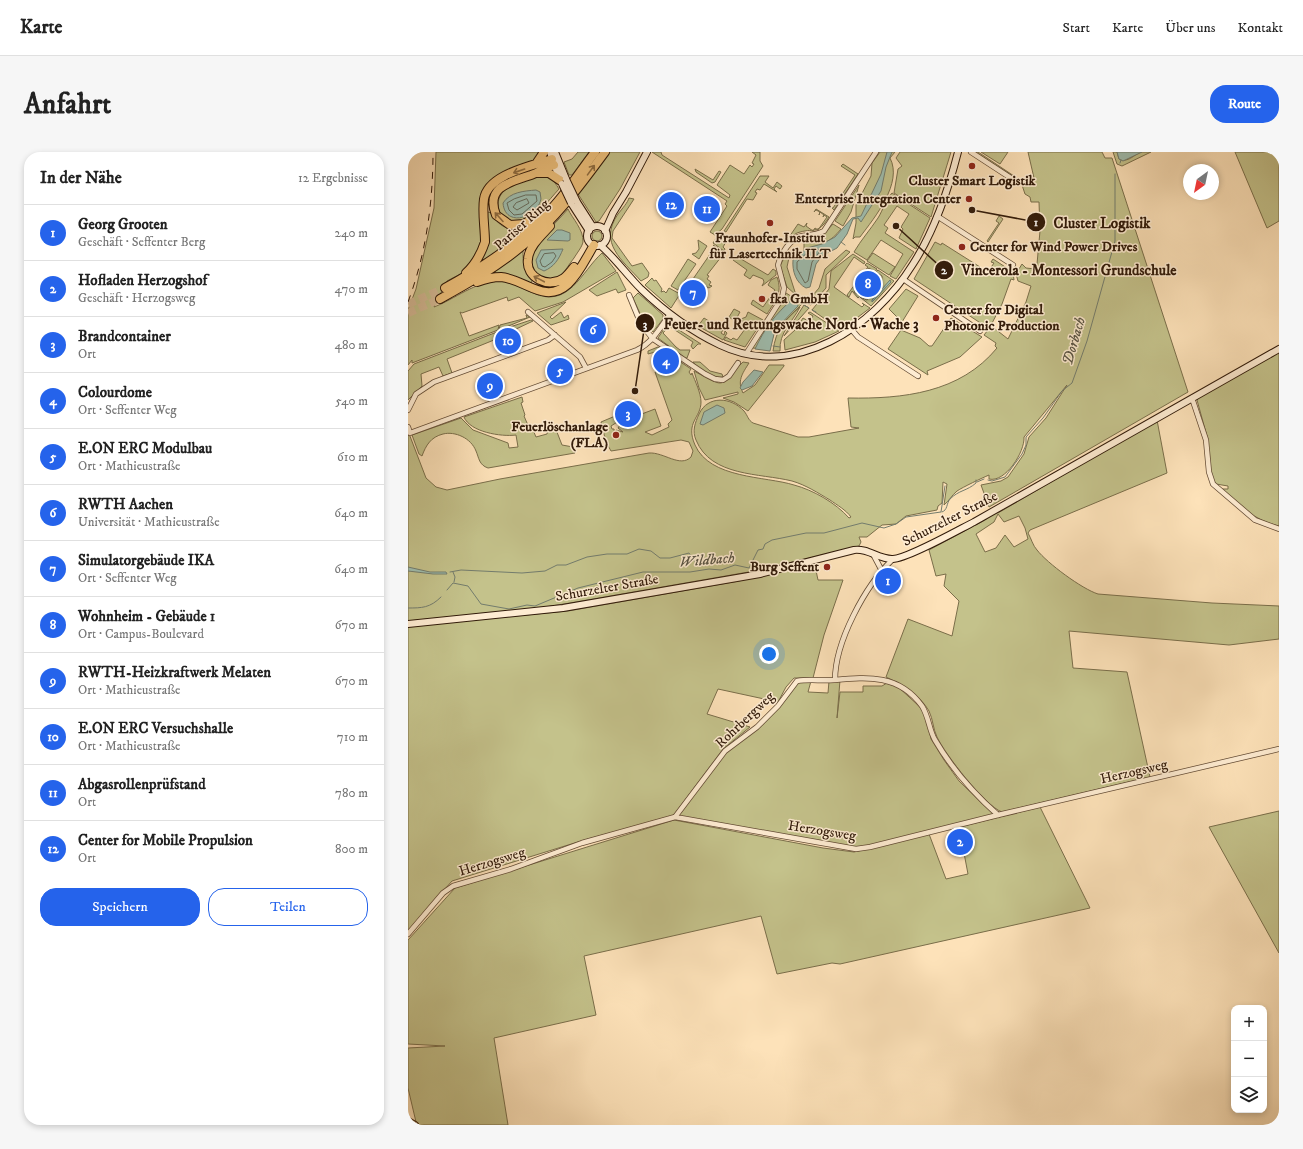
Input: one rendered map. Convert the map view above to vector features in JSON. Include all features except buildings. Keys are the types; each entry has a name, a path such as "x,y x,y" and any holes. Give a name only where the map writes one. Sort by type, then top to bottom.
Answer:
{"highway":[{"path":"536,165 544,152"},
{"name":"Pariser Ring","path":"536,165 502,176 491,184 484,198 485,242 480,256 471,268 445,288 483,267 517,242 553,207 566,181 595,152"},
{"name":"Pariser Ring","path":"597,244 570,281 556,291 539,291 509,279 494,277 483,279 440,299 469,284 523,246 578,189 604,152"},
{"path":"536,165 555,158"},
{"path":"532,174 549,173 566,181 538,215 527,223 518,226 510,225 502,221 496,215 493,208 495,195 498,189 506,184 532,174 555,158"},
{"path":"578,189 566,207 530,251 528,258 531,274 544,282 553,283 564,279 597,244"}],"street":[{"path":"597,244 647,152"},
{"path":"746,354 782,298 784,288 778,265 784,252 793,240 798,237 814,235 824,231 876,152"},
{"path":"613,213 594,228 587,237 613,258 641,289 670,314 716,342 746,354 771,357 795,354 820,346 852,330 873,313 903,279 923,247 937,216 958,152"},
{"path":"971,152 1018,182"},
{"path":"555,158 575,204 594,228 605,231"},
{"path":"937,216 1014,265"},
{"path":"903,279 980,331"},
{"path":"629,295 642,324 653,339 715,379 726,378 738,363"},
{"path":"528,312 580,357 586,368"},
{"path":"408,427 410,433 637,350 646,346 653,339 670,314"},
{"path":"852,330 858,336 918,376"},
{"path":"408,410 416,394 434,382 548,340 555,335"},
{"name":"Schurzelter Straße","path":"408,624 563,608 760,574 854,550 865,550 892,560 957,531 1279,349"},
{"path":"1192,398 1206,440 1209,472 1213,484 1254,520 1279,529"},
{"path":"872,553 882,571"},
{"path":"835,680 835,669 840,651 860,601 892,560"},
{"name":"Rohrbergweg","path":"675,817 725,751 757,727 778,706 797,681 835,680 853,677 871,677 886,680 904,688 921,705 930,720 934,738 951,764 978,798 998,815"},
{"name":"Herzogsweg","path":"408,934 443,894 453,886 511,870 582,843 675,817 856,849 870,847 998,815 1279,749"},
{"path":"408,1121 415,1125"}],"shaded area":[{"path":"436,152 543,152 537,161 503,172 490,182 478,255 464,272 447,281 434,307 474,287 499,281 512,283 545,297 556,296 573,286 602,253 616,271 563,302 535,311 519,297 508,301 507,297 462,313 460,312 469,336 499,325 498,330 412,363 412,360 408,365 408,310 416,289 434,208"},
{"path":"578,152 589,152 572,175 569,175 564,162 572,159"},
{"path":"610,152 640,152 620,189 599,221 596,222 578,194"},
{"path":"652,152 661,152 662,155 729,198 730,195 717,185 730,165 744,174 750,165 752,167 754,164 752,163 756,155 752,152 760,152 760,161 763,166 722,229 715,235 710,232 727,206 725,204 727,201"},
{"path":"880,152 895,152 890,158 893,168 893,178 890,189 880,210 866,229 860,237 855,237 853,239 856,223 856,205 871,176 872,163"},
{"path":"900,152 951,152 931,217 894,193 898,169 902,166 896,158"},
{"path":"975,152 978,152 1014,176 1013,177"},
{"path":"981,152 1008,152 1000,164"},
{"path":"1028,152 1102,152 1105,158 1112,158 1188,392 989,507 981,485 1001,481 1008,477 1024,454 1029,437 1046,418 1067,385 1024,437 1018,458 1001,476 995,479 989,479 989,475 968,485 957,491 944,505 947,484 943,482 942,503 938,506 937,510 906,516 896,524 882,525 867,537 859,537 861,542 859,546 760,570 570,603 539,608 408,621 408,431 426,478 436,487 447,490 500,479 649,453 655,453 682,461 687,460 691,457 693,451 689,442 681,440 611,451 606,442 601,422 620,414 622,419 611,426 612,429 614,429 615,439 619,437 616,430 623,432 618,428 623,421 655,409 661,426 645,432 652,435 669,427 668,424 672,420 655,372 662,369 655,352 648,354 648,351 658,347 691,369 689,372 691,375 692,373 696,383 701,402 699,412 694,421 692,437 702,456 725,470 782,482 809,490 831,502 849,518 851,517 844,510 812,489 792,481 738,471 713,461 703,452 695,437 694,427 699,414 708,404 720,400 739,406 753,423 798,437 809,437 859,428 851,427 848,398 889,397 929,390 948,384 966,375 982,363 997,348 995,346 996,343 984,335 988,330 994,328 1008,339 1026,302 1031,286 1018,281 1016,274 1022,264 1026,268 1035,269 1037,264 1040,231 1039,202 1031,202 1030,197 1025,194 1022,185 1025,181 1030,184 1034,178"},
{"path":"1113,152 1117,152 1119,159 1126,160 1141,152 1151,152 1122,166 1117,164"},
{"path":"1235,152 1279,152 1279,221 1267,228"},
{"path":"843,164 858,174 834,210 831,207 833,208 855,175 841,166"},
{"path":"695,169 713,180 719,171 721,172 715,182 712,183 696,172"},
{"path":"537,176 551,179 559,189 536,213 525,220 513,222 503,217 498,207 498,201 504,191 511,186"},
{"path":"760,176 769,176 765,182 773,188 777,182 782,186 780,189 776,186 774,189 777,192 764,184 760,190 757,189 755,192 757,193 753,200 747,199 726,232 724,231 728,225"},
{"path":"859,185 851,212 843,226 835,221"},
{"path":"892,193 930,218 916,249 899,238 903,229 901,227 909,214 897,206 884,225 888,228 885,233 914,252 896,279 890,276 903,254 881,240 867,260 854,252 878,218"},
{"path":"629,198 634,199 613,231 612,238 632,266 642,263 649,273 648,277 641,281 620,258 611,242 610,234 612,224"},
{"path":"568,209 582,233 583,242 581,248 561,275 553,279 547,279 537,274 533,269 531,257 540,240"},
{"path":"816,209 829,217 819,228 827,217 816,210 814,212"},
{"path":"488,212 491,213 494,218 504,227 513,229 523,227 526,229 484,263 481,259 488,242 486,214"},
{"path":"999,216 1003,219 988,242 987,241 999,223 996,221"},
{"path":"807,223 806,226 812,230 797,233 785,243 798,224 804,227"},
{"path":"833,224 841,229 833,237 820,245 804,250 804,242 800,239 822,236"},
{"path":"595,231 599,231 602,236 599,241 595,241 592,238 592,234"},
{"path":"724,236 722,239 726,242 723,247 725,249 724,251 713,243 717,237"},
{"path":"698,240 707,246 699,259 692,254 696,253 699,249"},
{"path":"935,242 941,245 942,243 980,267 978,271 985,276 994,263 991,262 993,259 1013,272 1014,280 1011,279 1002,304 990,327 988,328 914,279"},
{"path":"713,245 725,252 707,275 709,276 707,279 711,282 709,285 712,286 709,288 705,286 704,288 693,282 693,279 715,247"},
{"path":"523,250 524,266 533,279 531,283 495,273 495,271"},
{"path":"846,250 850,252 826,275 826,288 811,305 806,303 819,288 825,269"},
{"path":"787,252 790,253 787,267 796,295 787,287 780,266"},
{"path":"873,253 895,267 889,275 867,261"},
{"path":"853,254 865,262 864,264 854,257 834,287 862,307 864,305 862,303 870,308 841,330 812,310 829,289 831,271"},
{"path":"736,256 768,275 773,269 776,271 776,275 762,286 764,282 763,279 753,275 750,279 744,275 747,270 733,260"},
{"path":"688,259 696,264 678,290 671,286"},
{"path":"867,263 877,269 875,272 869,268 854,292 860,296 858,298 852,291 849,297 847,295 868,267 865,265"},
{"path":"878,270 894,281 871,306 860,297 867,300 882,278 882,276 876,272"},
{"path":"617,272 626,290 618,293 616,289 597,296 589,290"},
{"path":"777,277 779,292 767,314 751,304 753,300 763,307 775,290 768,285 771,280"},
{"path":"652,278 654,281 656,280 662,289 661,292 664,291 666,293 669,288 680,294 671,308 645,285"},
{"path":"906,289 918,296 902,322 889,309"},
{"path":"638,293 663,315 663,319 653,332 643,320 633,298"},
{"path":"786,293 802,304 775,331 769,349 752,348"},
{"path":"566,302 550,317 552,319 561,312 564,318 568,315 569,319 551,325 537,313"},
{"path":"804,305 809,308 784,336"},
{"path":"800,307 784,333 780,344 780,351 773,351 776,337 782,326"},
{"path":"734,309 740,312 735,321 729,317"},
{"path":"748,312 763,320 745,347 724,340 726,337 731,340 733,338 737,340 745,329 740,323 743,321 741,319 746,317"},
{"path":"810,312 839,331 815,342 785,350 784,340 795,330 803,318 810,322 813,316 808,313"},
{"path":"526,315 530,317 499,330 500,325 527,318"},
{"path":"704,318 723,330 721,333 724,335 725,331 727,333 723,340 698,326"},
{"path":"951,318 982,337 960,357 927,371 928,375 888,349 901,330 920,338 929,346 932,346"},
{"path":"531,320 533,321 514,330 515,334 500,338 498,331"},
{"path":"668,323 701,344 698,344 693,349 691,346 693,342 669,326 663,333 680,350 690,350 687,358 658,338"},
{"path":"497,332 494,340 447,359 452,373 443,376 439,367 421,374 422,386 408,400 408,371 414,364"},
{"path":"1279,351 1279,526 1270,524 1248,512 1221,489 1228,489 1228,486 1216,484 1210,474 1208,440 1197,400 1201,396"},
{"path":"693,362 700,362 710,371 722,374 723,377 706,373 698,368"},
{"path":"743,362 749,363 742,374 740,381 743,393 755,385 769,365 784,366 748,411 734,402 723,398 738,394 738,392 705,400 699,388 694,371 713,381 722,383"},
{"path":"522,397 523,402 521,403 524,416 530,430 536,428 533,430 536,437 547,434 548,430 555,427 562,445 573,447 575,453 488,468 481,463 474,446 467,439 462,436 448,433 439,435 432,439 425,448 422,456 419,454 412,435 461,418 473,430 508,443 509,448 518,447 516,435 502,435 479,430 467,422 464,417"},
{"path":"1157,420 1167,473 1030,530 1028,533 1034,546 1048,562 1065,575 1083,587 1098,594 1212,603 1279,606 1279,639 1229,645 1069,631 1073,668 1127,672 1150,777 1002,812 995,808 976,790 948,755 937,737 929,711 921,700 898,683 886,677 908,619 952,636 959,601 944,586 946,574 936,576 929,550 985,520 996,512 998,513","holes":["998,514 1004,522 1019,516 1025,528 1028,539 1014,547 1005,535 996,548 985,552 976,534 994,522"]},
{"path":"814,561 818,580 843,580 824,635 813,678 794,678 786,687 778,702 718,689 707,714 750,727 723,749 673,816 581,841 452,881 408,931 408,626 568,611 739,581"},
{"path":"840,680 837,718 840,692 863,692 863,686 882,686 887,683 897,686 920,707 928,721 931,739 959,781 994,815 870,846 855,848 678,816 725,752 778,708 795,682 811,681 808,692 828,693 829,681"},
{"path":"1040,807 1090,908 840,964 832,963 777,974 761,916 584,956 596,1015 494,1038 508,1125 420,1125 416,1122 408,1088 408,1048 445,1046 408,1044 408,940 455,888 674,820 823,848 854,852 929,834 946,879 968,874 959,827"},
{"path":"1279,811 1279,953 1209,827"}],"water":[{"path":"887,152 892,152 886,167 881,191 861,222 858,218 853,219 847,234 837,248 822,256 816,264 810,287 806,288 797,280 795,276 793,260 807,248 822,244 835,237 852,218 861,216 881,174"},
{"path":"1117,152 1142,152 1123,161 1119,159"},
{"path":"536,190 540,192 541,199 534,211 521,218 509,216 505,211 503,203 509,196"},
{"path":"557,230 570,233 570,240 547,240"},
{"path":"563,249 558,259 551,267 544,271 538,268 536,260 541,250"},
{"path":"890,280 891,282 872,302 872,300"},
{"path":"793,299 797,301 798,306 775,330 770,351 755,349 771,322"},
{"path":"754,370 763,372 752,386 742,390 740,388 743,382"},
{"path":"717,405 724,408 725,413 703,425 700,424 704,412"},
{"path":"408,567 430,572 446,572 447,574 408,571"}],"waterway":[{"name":"Dorbach","path":"988,480 992,481 1005,477 1022,454 1026,445 1026,437 1043,418 1062,391 1072,383 1087,341 1115,241 1115,174"},
{"path":"841,242 845,245"},
{"path":"797,302 802,303"},
{"path":"804,305 809,308"},
{"path":"812,310 816,312"},
{"path":"773,346 780,347"},
{"name":"Dorbach","path":"977,482 984,479"},
{"path":"942,512 945,510 950,499 973,486 976,483 976,480"},
{"name":"Wildbach","path":"447,590 453,583 468,586 481,604 509,609 527,605 535,606 578,588 643,572 690,572 709,569 721,570 735,565 749,568 758,550 763,549 765,544 772,540 806,533 824,533 862,523 884,528 896,524 906,517 941,512 945,486"},
{"path":"450,572 461,570 522,573 545,571 557,565 566,565 587,557 607,554 627,554 639,549 651,551 660,558 670,558 689,553 697,565"},
{"path":"453,572 455,577 454,582"},
{"name":"Wildbach","path":"408,608 426,607 441,597"}],"tunnel":[{"path":"408,304 445,288"},
{"path":"408,313 440,299"}],"railway":[{"path":"408,302 424,247 432,190 433,152"}],"place":[{"name":"Cluster Smart Logistik","path":"972,166"},
{"name":"Enterprise Integration Center","path":"969,199"},
{"name":"Center for Mobile Propulsion","path":"671,205"},
{"name":"Abgasrollenprüfstand","path":"707,209"},
{"name":"Cluster Logistik","path":"972,210"},
{"name":"Fraunhofer-Institut für Lasertechnik ILT","path":"770,223"},
{"name":"Vincerola - Montessori Grundschule","path":"896,226"},
{"name":"Center for Wind Power Drives","path":"962,247"},
{"name":"Wohnheim - Gebäude 1","path":"868,284"},
{"name":"Simulatorgebäude IKA","path":"693,293"},
{"name":"fka GmbH","path":"762,299"},
{"name":"Center for Digital Photonic Production","path":"936,318"},
{"name":"RWTH Aachen","path":"593,330"},
{"name":"E.ON ERC Versuchshalle","path":"508,341"},
{"name":"Colourdome","path":"666,361"},
{"name":"E.ON ERC Modulbau","path":"560,371"},
{"name":"RWTH-Heizkraftwerk Melaten","path":"490,386"},
{"name":"Feuer- und Rettungswache Nord - Wache 3","path":"635,391"},
{"name":"Brandcontainer","path":"628,414"},
{"name":"Feuerlöschanlage (FLA)","path":"616,435"},
{"name":"Burg Seffent","path":"827,567"},
{"name":"Georg Grooten","path":"888,581"},
{"name":"Hofladen Herzogshof","path":"960,842"}]}
